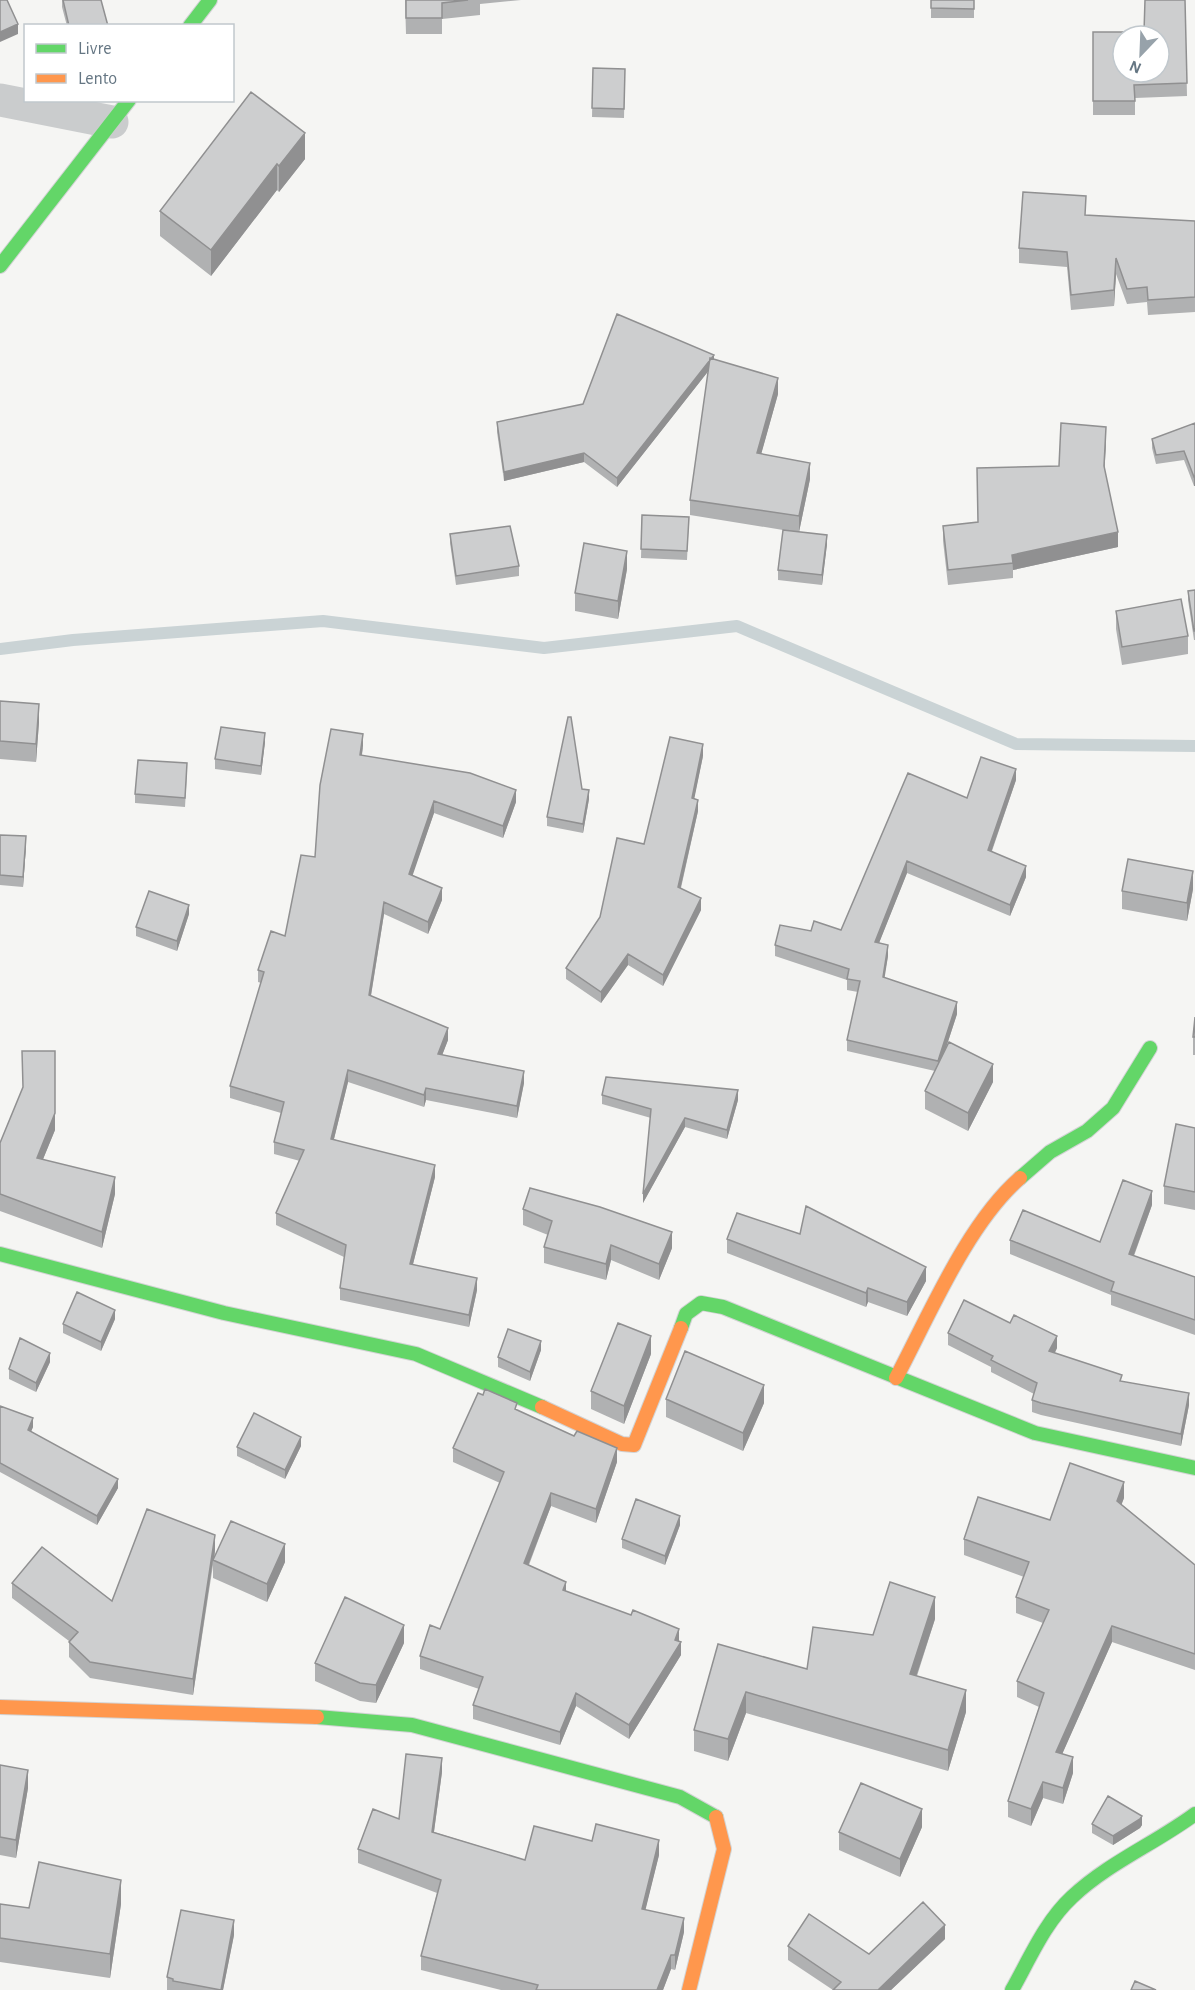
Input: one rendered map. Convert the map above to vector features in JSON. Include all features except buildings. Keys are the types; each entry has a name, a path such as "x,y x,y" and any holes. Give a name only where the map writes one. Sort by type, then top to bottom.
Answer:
{"street":[{"path":"192,24 210,0"},
{"path":"0,100 121,111"},
{"path":"0,266 121,111"},
{"path":"896,1378 964,1249 1007,1189 1050,1152 1087,1131 1113,1108 1149,1048"},
{"path":"0,1254 224,1313 416,1354 480,1379 622,1444 634,1445 639,1439 686,1314 701,1303 723,1307 1035,1433 1195,1468"},
{"path":"0,1707 336,1719 412,1725 680,1797 716,1817 724,1849 689,1990"},
{"path":"1012,1990 1058,1911 1082,1888 1174,1831 1195,1814"}],"waterway":[{"path":"0,649 73,640 323,621 544,648 737,626 1016,744 1195,746"}],"traffic: fast":[{"path":"192,24 210,0"},
{"path":"0,266 127,102"},
{"path":"1020,1178 1050,1152 1087,1131 1113,1108 1150,1048"},
{"path":"0,1254 224,1313 416,1354 542,1407"},
{"path":"681,1328 686,1314 701,1303 723,1307 1035,1433 1195,1468"},
{"path":"317,1717 412,1725 680,1797 716,1817"},
{"path":"1012,1990 1046,1929 1072,1897 1116,1863 1195,1814"}],"traffic: slow":[{"path":"896,1378 966,1245 1001,1197 1020,1178"},
{"path":"542,1407 622,1444 634,1445 681,1328"},
{"path":"0,1707 317,1717"},
{"path":"689,1990 724,1849 716,1817"}]}
